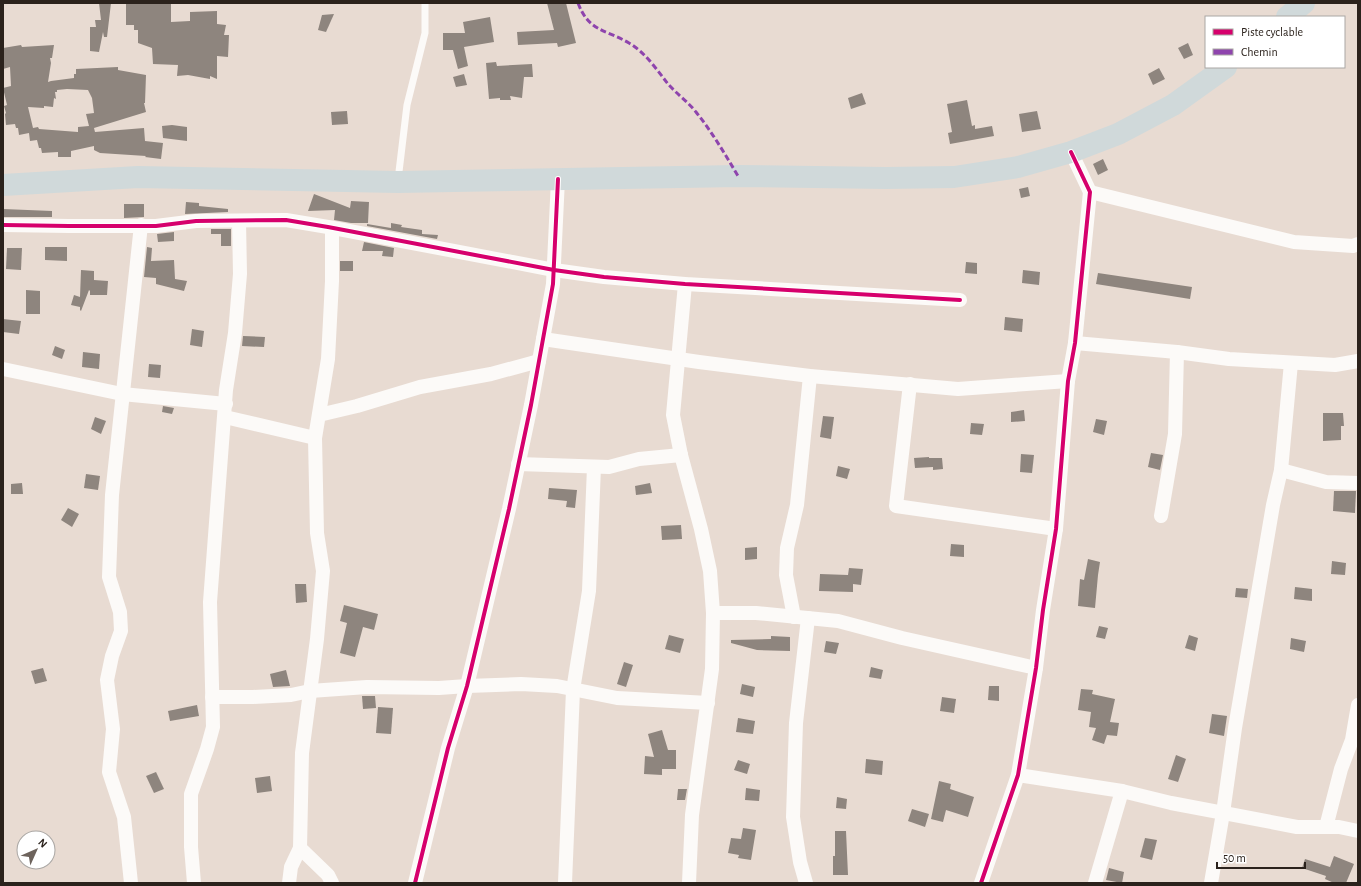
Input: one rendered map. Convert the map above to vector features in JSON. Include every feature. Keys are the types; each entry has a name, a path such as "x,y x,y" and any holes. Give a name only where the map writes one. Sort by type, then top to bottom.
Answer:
{"highway":[{"path":"1288,16 1304,3"},
{"path":"3,185 138,177 398,182 738,176 886,178 954,177 1018,167 1071,152 1118,134 1174,105 1225,68"}],"street":[{"path":"981,883 1018,775 1036,668 1042,610 1056,529 1068,381 1075,342 1090,192 1071,152"},
{"path":"415,883 448,748 467,686 509,509 553,284 558,179"},
{"path":"1090,192 1294,242 1353,246 1358,244"},
{"path":"3,224 156,226 196,221 286,220 554,270 604,277 685,284 960,300"},
{"path":"194,883 191,847 191,794 213,727 210,602 226,390 235,333 240,274 239,221"},
{"path":"131,883 124,817 109,772 113,729 107,680 112,656 121,631 120,612 109,577 112,495 122,394 142,225"},
{"path":"289,883 291,867 300,848 302,753 317,639 323,571 317,533 315,438 328,359 332,281 332,229"},
{"path":"685,284 673,415 681,455 701,529 710,571 713,613 712,669 692,815 689,883"},
{"path":"543,339 677,359 810,376 958,388 1068,381"},
{"path":"1075,342 1177,352 1229,359 1335,365 1358,361"},
{"path":"1161,516 1175,434 1177,352"},
{"path":"319,415 357,406 420,387 491,374 539,361"},
{"path":"1211,883 1235,728 1273,504 1281,470 1291,362"},
{"path":"3,369 122,394 225,410 315,438"},
{"path":"794,617 786,575 787,548 797,506 810,376"},
{"path":"910,384 896,506 1056,529"},
{"path":"518,464 609,467 639,459 681,455"},
{"path":"565,883 573,690 590,591 594,467"},
{"path":"1281,470 1326,482 1358,483"},
{"path":"713,613 756,613 838,621 902,638 1036,668"},
{"path":"806,883 800,862 793,817 796,724 808,618"},
{"path":"212,697 291,695 310,691 367,687 440,688 521,684 556,686 617,698 708,702"},
{"path":"1326,827 1342,769 1352,740 1358,705"},
{"path":"1018,775 1122,791 1171,803 1296,827 1339,827 1358,831"},
{"path":"1095,883 1122,791"},
{"path":"300,848 328,875 332,883"}],"lane":[{"path":"398,182 407,105 425,33 425,3"}],"building":[{"path":"99,3 111,3 107,37 104,37 103,32 99,52 90,51 90,27 96,27 95,20 101,20"},
{"path":"126,3 171,3 171,22 190,21 190,12 217,11 217,24 226,25 224,35 229,35 228,57 217,56 217,79 210,76 210,79 188,75 177,76 178,65 153,64 152,48 138,43 138,30 134,30 134,25 126,25"},
{"path":"547,3 566,3 576,43 558,47 557,43 518,45 517,32 554,30"},
{"path":"334,14 326,32 318,30 322,15"},
{"path":"490,17 494,42 464,47 468,66 458,69 453,50 443,50 443,33 465,33 463,22"},
{"path":"1188,43 1193,55 1184,59 1178,48"},
{"path":"21,45 22,47 54,45 52,58 50,58 51,63 48,82 74,78 76,69 118,67 118,70 146,75 144,103 146,112 94,128 95,132 144,128 145,141 163,143 161,159 145,157 146,156 100,153 94,150 94,146 71,151 71,157 58,157 58,152 42,153 37,140 30,141 29,133 19,135 18,128 16,128 15,124 6,125 6,113 4,106 7,105 3,88 11,86 10,67 3,69 3,48","holes":["57,90 88,90 92,98 94,113 86,114 89,126 78,127 78,132 39,129 38,127 33,128 28,107 53,107 54,98 56,99 55,92 57,92"]},
{"path":"496,62 497,66 532,64 533,77 524,77 522,98 510,96 511,100 500,100 500,98 489,99 486,63"},
{"path":"1159,68 1165,79 1153,85 1148,74"},
{"path":"464,74 467,85 456,87 453,77"},
{"path":"862,93 866,104 851,109 848,98"},
{"path":"967,100 972,126 975,125 975,129 992,126 994,136 950,144 948,133 952,132 947,104"},
{"path":"347,111 348,124 332,125 331,112"},
{"path":"1037,111 1041,129 1022,132 1019,114"},
{"path":"172,125 187,127 187,141 163,138 162,126"},
{"path":"1103,159 1108,170 1098,175 1093,164"},
{"path":"1028,187 1030,196 1021,198 1019,189"},
{"path":"314,194 350,208 351,201 369,202 368,223 351,223 334,220 335,210 308,211"},
{"path":"186,202 199,203 199,206 228,209 228,212 185,214"},
{"path":"124,204 144,204 144,217 124,218"},
{"path":"3,209 52,211 52,217 3,217"},
{"path":"391,223 402,225 401,227 422,230 422,234 438,235 437,239 367,226 367,224 391,228"},
{"path":"211,229 231,229 231,246 221,246 221,234 211,234"},
{"path":"174,232 174,241 158,242 157,234"},
{"path":"364,242 394,248 393,257 382,256 383,251 362,251"},
{"path":"45,247 67,247 67,261 45,260"},
{"path":"147,247 152,248 151,261 174,260 175,279 187,281 184,291 156,284 156,278 144,277"},
{"path":"7,248 22,248 21,270 6,269"},
{"path":"340,261 353,261 353,271 340,271"},
{"path":"966,262 977,263 977,274 965,273"},
{"path":"81,270 94,271 94,280 108,281 107,295 90,295 89,290 81,311 80,307 71,305 74,295 80,297"},
{"path":"1023,270 1040,272 1039,285 1022,283"},
{"path":"1098,273 1192,287 1190,299 1096,284"},
{"path":"26,290 40,291 40,314 26,314"},
{"path":"1005,317 1023,319 1022,332 1004,330"},
{"path":"3,319 21,321 19,334 3,332"},
{"path":"192,329 204,331 202,347 190,345"},
{"path":"243,336 265,337 264,347 242,346"},
{"path":"55,346 65,350 62,359 52,355"},
{"path":"83,352 100,354 99,369 82,367"},
{"path":"149,364 161,365 160,378 148,377"},
{"path":"163,406 174,408 172,414 162,412"},
{"path":"1024,410 1025,421 1011,422 1011,412"},
{"path":"1323,413 1343,413 1344,426 1341,426 1341,440 1323,441"},
{"path":"823,416 834,417 831,439 820,437"},
{"path":"95,417 106,421 101,434 91,429"},
{"path":"1096,419 1107,421 1104,435 1093,432"},
{"path":"971,423 984,424 982,435 970,434"},
{"path":"1151,453 1163,455 1160,470 1148,467"},
{"path":"1021,454 1034,455 1032,473 1020,472"},
{"path":"914,458 942,458 943,469 933,470 933,467 915,468"},
{"path":"838,466 850,469 847,479 836,476"},
{"path":"86,474 100,476 98,490 84,488"},
{"path":"22,483 23,494 11,494 11,484"},
{"path":"650,483 652,493 636,495 635,486"},
{"path":"549,488 577,490 575,508 566,507 567,501 548,499"},
{"path":"1334,491 1356,491 1355,513 1333,511"},
{"path":"68,508 79,514 72,527 61,520"},
{"path":"681,525 682,539 662,540 661,526"},
{"path":"951,544 964,545 964,557 950,556"},
{"path":"757,547 757,559 745,560 745,548"},
{"path":"1088,559 1100,562 1095,608 1078,606 1080,579 1084,580"},
{"path":"1332,561 1346,563 1345,575 1331,574"},
{"path":"849,568 863,569 861,585 853,584 853,592 819,591 820,574 848,575"},
{"path":"295,584 306,584 307,602 296,603"},
{"path":"1295,587 1312,589 1312,601 1294,599"},
{"path":"1236,588 1248,589 1247,598 1235,597"},
{"path":"344,605 378,614 374,630 363,627 355,657 340,653 347,623 340,621"},
{"path":"1099,626 1108,628 1105,639 1096,637"},
{"path":"669,635 684,639 680,653 665,649"},
{"path":"1189,635 1198,638 1195,651 1185,648"},
{"path":"771,636 790,637 790,651 757,650 731,643 731,640 771,639"},
{"path":"1291,638 1306,641 1304,652 1290,649"},
{"path":"826,641 839,643 836,654 824,652"},
{"path":"624,662 633,665 626,687 617,684"},
{"path":"871,667 883,670 881,679 869,677"},
{"path":"43,668 47,681 35,684 31,671"},
{"path":"286,670 290,686 273,687 270,674"},
{"path":"742,684 755,687 753,697 740,694"},
{"path":"989,686 999,686 999,701 988,700"},
{"path":"1081,689 1093,690 1092,694 1115,699 1110,722 1119,723 1117,736 1107,735 1104,744 1092,740 1096,728 1089,727 1091,712 1078,710"},
{"path":"362,696 375,696 376,708 363,709"},
{"path":"942,697 956,699 954,713 940,711"},
{"path":"197,705 199,716 170,721 168,711"},
{"path":"378,707 393,708 391,734 376,733"},
{"path":"1212,714 1227,716 1224,736 1209,733"},
{"path":"738,718 755,721 753,734 736,732"},
{"path":"662,730 668,750 676,750 676,769 662,769 662,775 644,774 645,756 654,757 648,734"},
{"path":"1176,755 1186,759 1178,782 1168,779"},
{"path":"866,759 883,761 882,775 865,773"},
{"path":"738,760 750,764 747,774 734,770"},
{"path":"156,772 164,789 154,793 146,776"},
{"path":"270,776 272,791 257,793 255,778"},
{"path":"939,781 951,784 950,789 974,797 968,817 946,810 943,822 931,819"},
{"path":"746,788 760,790 759,801 745,800"},
{"path":"678,789 687,789 685,800 677,800"},
{"path":"837,797 847,799 846,809 836,808"},
{"path":"912,809 929,814 925,827 908,821"},
{"path":"743,828 756,830 751,860 738,858 739,855 728,853 731,838 741,839"},
{"path":"835,831 846,831 848,875 833,875"},
{"path":"1145,838 1157,840 1152,860 1140,857"},
{"path":"1334,856 1354,864 1346,883 1334,883 1325,879 1326,876 1302,868 1305,859 1330,867"},
{"path":"1109,868 1124,872 1122,883 1106,880"}],"marked path":[{"path":"578,3 587,20 593,25 629,43 645,56 668,84 693,108 718,143 738,176"}],"cycle path":[{"path":"981,883 1018,775 1036,668 1043,610 1056,529 1068,381 1075,343 1090,192 1071,152"},
{"path":"415,883 448,748 467,686 509,509 531,405 553,284 558,179"},
{"path":"3,225 156,226 196,221 286,220 554,270 604,277 685,284 960,300"}]}
